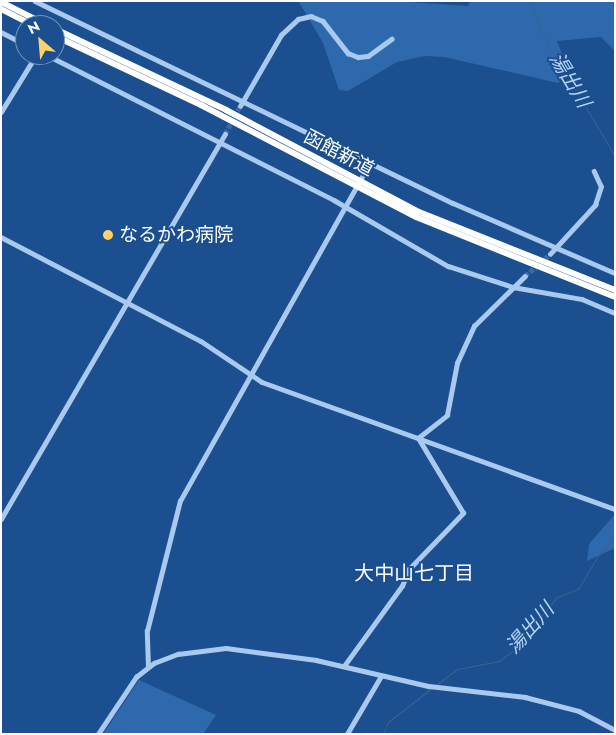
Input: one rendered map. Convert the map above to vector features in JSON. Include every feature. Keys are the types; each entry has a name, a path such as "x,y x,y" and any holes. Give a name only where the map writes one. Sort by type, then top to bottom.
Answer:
{"highway":[{"path":"1,2 27,15"},
{"path":"1,9 15,16"},
{"name":"函館新道","path":"65,34 204,99 362,187 451,233 615,297"},
{"name":"函館新道","path":"65,41 201,105 354,182"},
{"name":"函館新道","path":"362,187 454,227 615,290"}],"street":[{"path":"35,1 370,162 615,273"},
{"path":"240,106 286,27 298,19 311,16 323,21 348,53 358,57 368,56 391,38"},
{"path":"1,32 15,39"},
{"path":"65,64 221,141 346,206 448,266 514,287 582,299 615,313"},
{"path":"1,112 30,65"},
{"path":"1,519 129,303 225,134"},
{"path":"148,667 147,632 180,501 248,374 370,162"},
{"path":"550,254 595,205 601,187 594,172"},
{"path":"1,237 201,341 248,374 418,438 615,508"},
{"path":"418,438 443,420 450,407 458,363 474,326 525,276"},
{"path":"344,666 402,586 410,569 463,514 418,438"},
{"path":"98,734 148,667 178,654 226,648 344,666 429,686 543,701 593,717 614,732"},
{"path":"346,734 381,676"}],"shaded area":[{"path":"393,1 468,6 470,1 615,1 615,51 601,37 557,41 569,72 558,83 444,57 425,56 397,62 348,91 339,90 323,43 299,2"},
{"path":"615,514 615,548 587,561 589,544"},
{"path":"139,680 216,715 203,734 103,734"}],"waterway":[{"name":"湯出川","path":"530,1 541,32 615,156"},
{"name":"湯出川","path":"437,684 458,669 499,661 515,649 557,597 578,589 597,557 615,538"},
{"name":"湯出川","path":"383,734 388,722 432,688"}],"tunnel":[{"path":"225,134 240,106"},
{"path":"525,276 550,254"}],"place":[{"name":"なるかわ病院","path":"108,235"}],"district":[{"name":"大中山七丁目","path":"414,573"}]}
